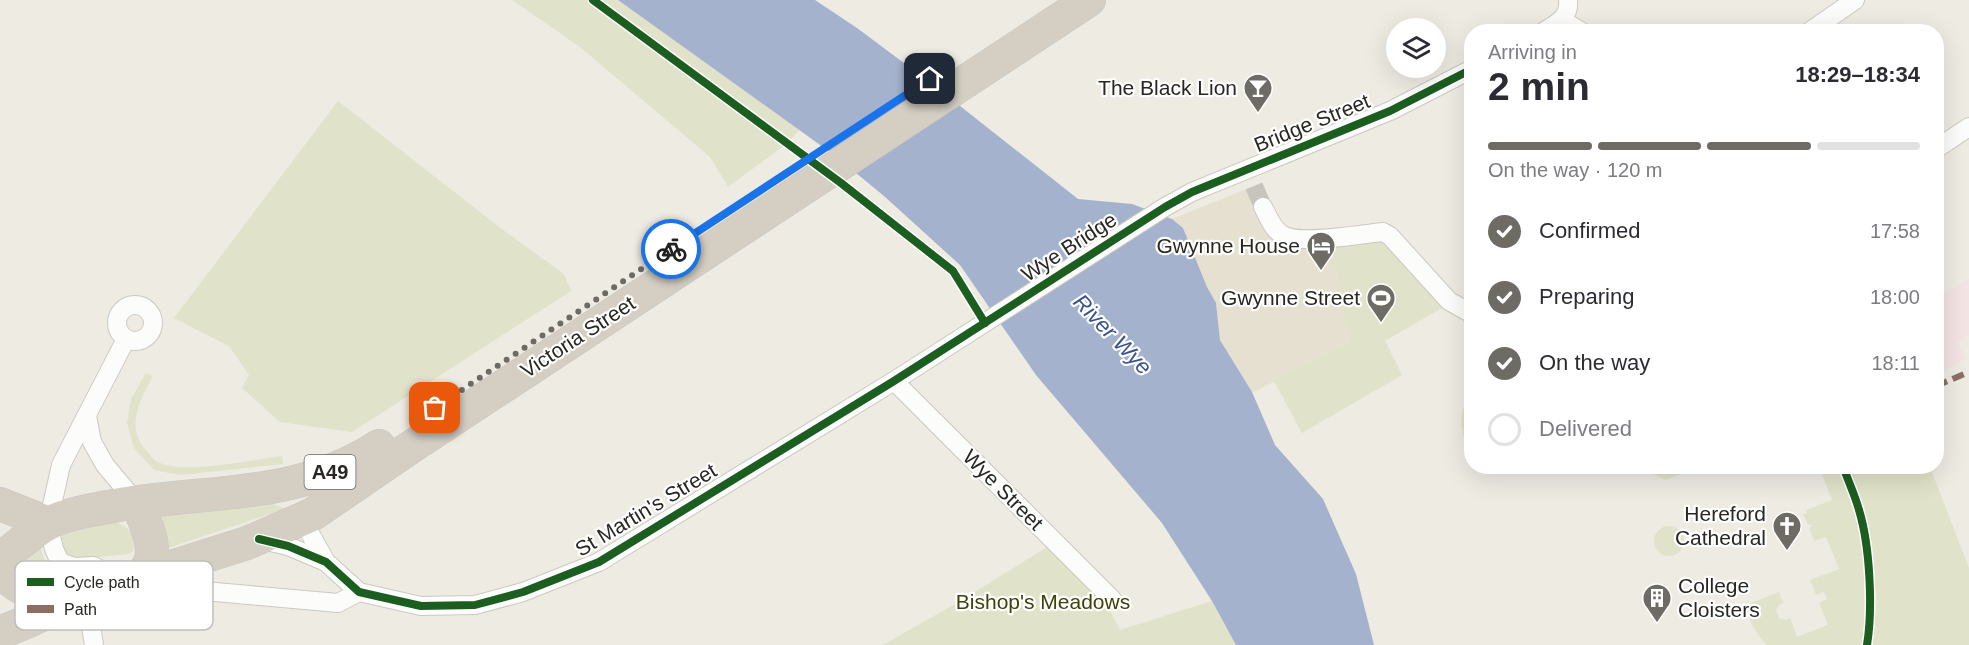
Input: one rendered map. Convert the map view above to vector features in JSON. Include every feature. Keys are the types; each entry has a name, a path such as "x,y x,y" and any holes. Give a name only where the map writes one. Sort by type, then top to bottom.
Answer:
{"highway":[{"name":"Victoria Street","path":"189,561 259,539 314,514 402,442 711,223 1049,0"},
{"name":"Victoria Street","path":"48,523 90,510 136,502 256,490 310,479 402,442 1089,0"},
{"path":"256,490 271,501 293,508 302,519"},
{"path":"136,502 145,522 151,553 150,561"},
{"path":"0,504 48,523"},
{"path":"0,560 48,523"},
{"path":"0,569 15,585"},
{"path":"0,633 15,626"}],"street":[{"path":"1556,24 1567,13 1568,0"},
{"path":"1820,24 1854,0"},
{"path":"1562,20 1569,24"},
{"name":"Bridge Street","path":"1165,207 1192,192 1250,178 1464,73"},
{"path":"1944,144 1969,127"},
{"name":"Wye Bridge","path":"993,318 1165,207"},
{"path":"1263,207 1280,234 1293,240 1383,232 1390,236 1449,301 1464,309"},
{"name":"St Martin's Street","path":"259,539 288,546 326,562 359,592 421,606 475,604 523,592 599,562 993,318"},
{"path":"60,561 54,549 48,523 61,465 126,339"},
{"name":"Wye Street","path":"894,381 1112,599"},
{"path":"87,416 92,442 105,465 136,502"},
{"path":"302,519 326,562"},
{"path":"213,592 338,603 359,592"},
{"path":"92,630 94,645"}],"shaded area":[{"path":"1252,187 1266,219 1332,246 1349,343 1252,393 1220,340 1216,303 1183,228 1172,219"},
{"path":"1969,279 1969,335 1957,341 1966,359 1944,371 1944,292"}],"green space":[{"path":"512,0 618,0 799,130 788,143 728,187 710,157 580,47"},
{"path":"338,101 503,230 564,274 571,291 352,432 280,422 242,388 249,375 229,346 174,318"},
{"name":"Gwynne Street","path":"1379,240 1447,305 1385,341 1402,375 1302,433 1274,381 1349,343 1332,246"},
{"path":"146,373 153,376 137,412 136,431 145,449 156,461 169,466 200,467 282,456 283,464 180,475 154,470 134,448 127,423 131,399"},
{"path":"1464,408 1464,438 1461,418"},
{"path":"1653,474 1681,474 1666,480"},
{"path":"1822,474 1933,474 1969,568 1969,645 1767,645 1763,641 1753,627 1744,606 1779,592 1783,603 1776,610 1779,618 1786,620 1790,618 1797,637 1828,625 1819,603 1827,599 1824,592 1816,595 1810,580 1839,569 1826,537 1814,541 1809,528 1812,526 1808,525 1803,514 1807,513 1806,510 1832,500"},
{"path":"265,503 285,509 165,549 161,513"},
{"path":"113,521 127,528 134,540 133,551 129,554 78,559 65,552 61,536"},
{"path":"1669,526 1675,527 1683,535 1683,547 1675,555 1669,556 1663,555 1655,547 1654,541 1655,535 1663,527"},
{"name":"Bishop's Meadows","path":"1049,546 1107,605 1120,630 1212,601 1236,645 883,645"},
{"path":"40,547 45,561 22,561"}],"water":[{"name":"River Wye","path":"618,0 815,0 936,87 1078,199 1132,204 1172,219 1183,228 1216,303 1220,340 1252,392 1275,445 1323,499 1356,574 1374,645 1236,645 1212,601 1162,523 1036,375 960,265 884,196 834,155"}],"tunnel":[{"path":"1254,186 1263,207"}],"marked path":[{"path":"1944,383 1969,372"}],"cycle path":[{"path":"593,0 841,183 953,271 985,323"},
{"path":"259,539 288,546 326,562 359,592 421,606 475,605 523,592 599,562 894,381 1192,192 1390,111 1464,73"},
{"path":"1846,474 1857,504 1866,541 1870,596 1867,645"}],"way so far":[{"path":"435,408 671,249"}],"place":[{"name":"The Black Lion","path":"1258,114"},
{"name":"Gwynne House","path":"1321,272"},
{"name":"Gwynne Street","path":"1381,324"},
{"name":"Hereford Cathedral","path":"1787,552"},
{"name":"College Cloisters","path":"1657,624"}],"route":[{"path":"671,249 930,79"}]}
